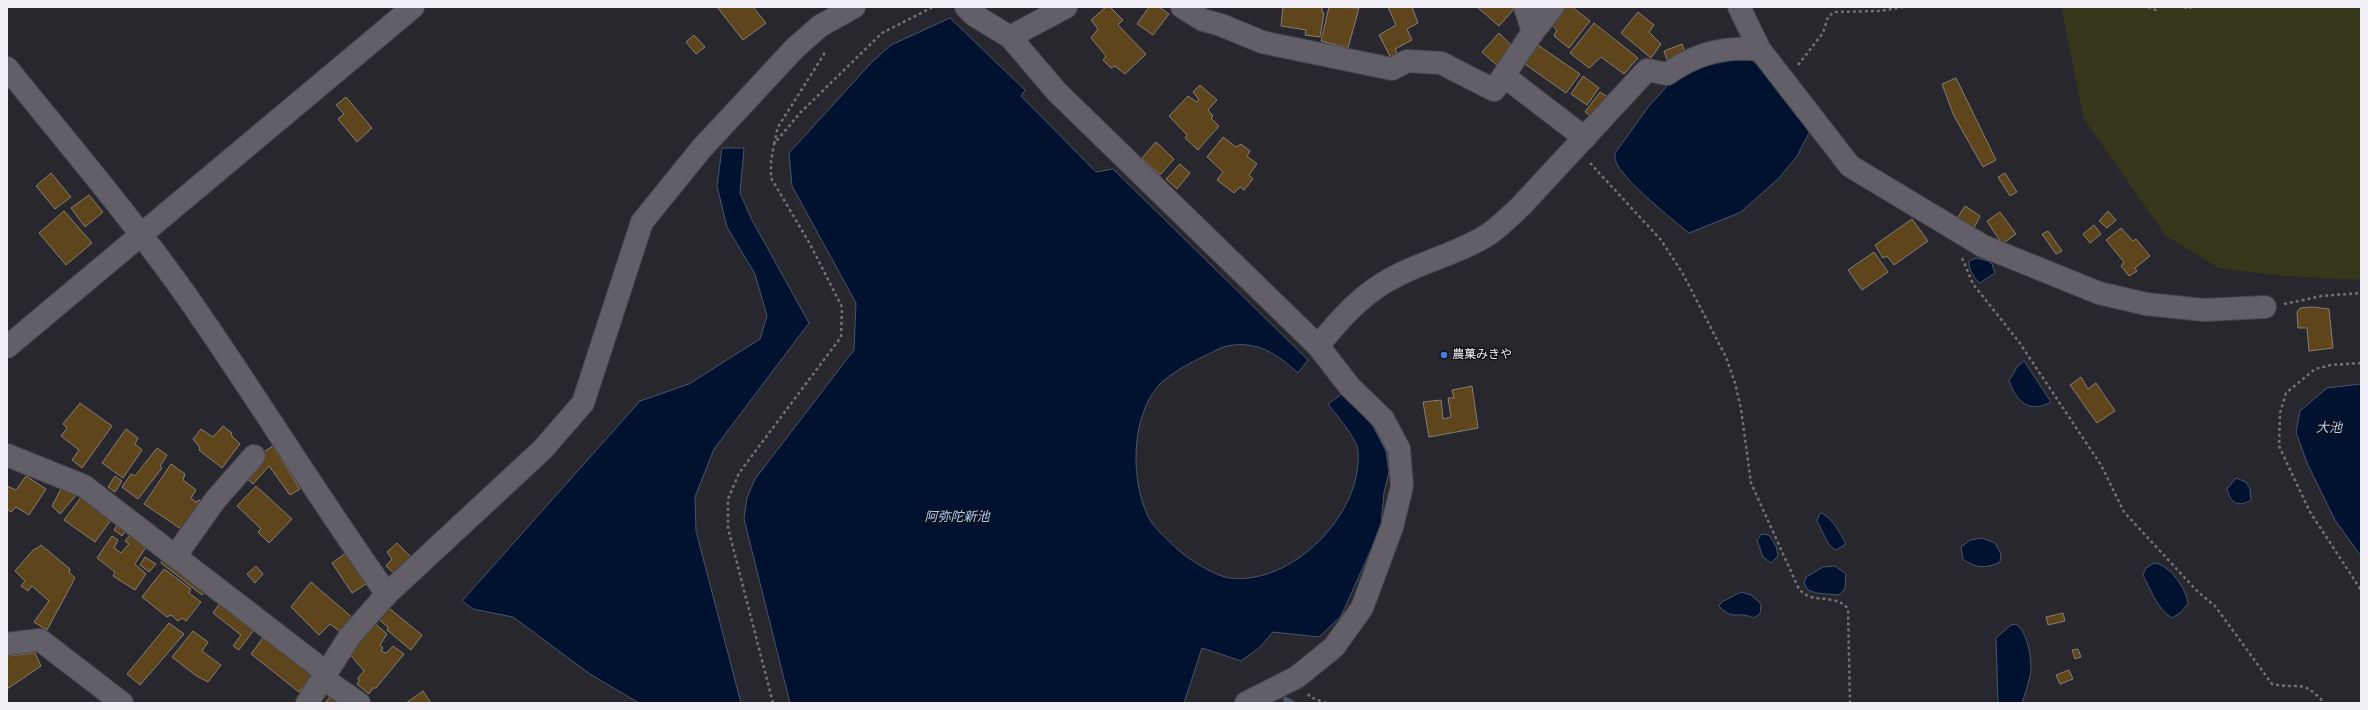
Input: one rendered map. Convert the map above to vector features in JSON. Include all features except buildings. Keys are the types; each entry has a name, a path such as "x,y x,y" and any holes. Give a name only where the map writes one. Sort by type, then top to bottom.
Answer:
{"street":[{"path":"7,347 413,7"},
{"path":"307,703 350,636 387,594 544,449 583,403 642,222 702,148 795,48 820,26 854,7"},
{"path":"966,7 974,15 1010,37 1057,92 1318,346 1350,387 1383,419 1399,449 1402,486 1392,527 1362,608 1334,647 1297,677 1246,703"},
{"path":"1010,37 1066,7"},
{"path":"1182,7 1203,20 1222,25 1262,42 1392,69 1407,61 1440,63 1494,90 1533,32 1553,7"},
{"path":"1525,7 1533,32"},
{"path":"1739,7 1760,50 1850,166 1983,246 2099,293 2146,304 2197,309 2265,307"},
{"path":"1318,346 1347,311 1377,287 1407,271 1479,240 1500,225 1585,138 1647,70 1667,74 1684,62 1710,52 1739,47 1760,50"},
{"path":"7,68 141,234 183,292 338,526 387,594"},
{"path":"1504,76 1585,138"},
{"path":"7,455 84,486 176,555 319,667 331,684 359,703"},
{"path":"176,555 216,499 254,456"},
{"path":"7,644 40,640 122,703"}],"path":[{"path":"774,144 800,113 882,33 933,7"},
{"path":"1785,81 1823,34 1828,17 1834,12 1879,11 1904,7"},
{"path":"2148,7 2156,10 2159,7"},
{"path":"2184,7 2189,9 2191,7"},
{"path":"773,703 728,528 728,498 739,473 841,337 842,307 810,244 771,178 771,160 778,127 824,53 836,42 820,26"},
{"path":"1585,138 1584,153 1593,168 1661,240 1683,274 1726,357 1735,383 1741,409 1752,483 1801,593 1810,597 1841,601 1848,609 1850,703"},
{"path":"1958,231 1964,267 1973,284 2019,342 2062,404 2101,465 2124,512 2198,592 2215,606 2272,684 2282,686 2305,686 2313,690 2324,703"},
{"path":"2265,307 2322,296 2361,293"},
{"path":"2361,363 2331,365 2315,369 2286,393 2280,413 2279,446 2310,512 2361,590"}],"green space":[{"path":"2061,7 2361,7 2361,280 2283,276 2219,268 2166,236 2084,119"}],"water":[{"name":"阿弥陀新池","path":"950,18 1025,90 1021,96 1096,172 1113,169 1308,360 1298,373 1282,360 1266,350 1248,345 1227,346 1184,367 1168,377 1159,385 1149,399 1138,432 1136,470 1143,505 1150,520 1162,534 1193,561 1208,570 1229,578 1253,577 1276,570 1299,558 1319,541 1336,521 1349,499 1356,475 1357,446 1350,433 1328,404 1343,393 1373,426 1386,451 1389,472 1384,493 1381,524 1341,616 1319,637 1273,632 1259,648 1241,661 1202,648 1184,703 790,703 744,519 747,498 755,479 854,350 856,303 792,186 789,153 872,62 891,45"},
{"path":"1731,55 1749,57 1777,83 1810,131 1797,156 1779,178 1741,212 1689,233 1628,179 1620,170 1616,162 1615,153 1649,106 1677,75"},
{"path":"722,148 744,148 740,193 752,220 809,323 714,449 695,497 696,531 741,703 639,703 590,674 513,617 473,609 462,601 640,401 689,384 760,339 767,316 755,274 727,227 717,186"},
{"path":"1977,258 1988,261 1992,264 1995,273 1980,283 1969,267 1969,261"},
{"path":"2024,361 2051,402 2036,407 2030,406 2025,404 2016,395 2009,381 2017,367"},
{"name":"大池","path":"2361,384 2361,556 2335,520 2307,463 2296,432 2300,411 2327,388"},
{"path":"2236,478 2246,482 2250,489 2251,500 2243,504 2233,501 2228,494 2227,489"},
{"path":"1822,513 1833,523 1846,544 1836,550 1829,545 1817,521 1819,515"},
{"path":"1762,534 1769,535 1776,546 1778,556 1771,563 1763,557 1757,540"},
{"path":"1982,538 1995,543 2001,554 2000,562 1990,566 1976,566 1963,559 1961,547 1970,540"},
{"path":"2154,563 2160,564 2171,572 2181,585 2187,598 2188,604 2180,613 2172,618 2162,610 2143,575 2146,568"},
{"path":"1835,566 1846,574 1845,589 1839,595 1816,593 1808,590 1804,583 1806,577 1823,567"},
{"path":"1741,592 1751,595 1761,604 1760,614 1753,618 1744,615 1732,615 1728,614 1719,606 1722,602"},
{"path":"2016,624 2024,634 2029,648 2031,663 2030,676 2022,703 1998,703 1996,638 2011,625"}],"waterway":[{"path":"1286,700 1292,703"}],"place":[{"name":"農菓みきや","path":"1444,355"}]}
